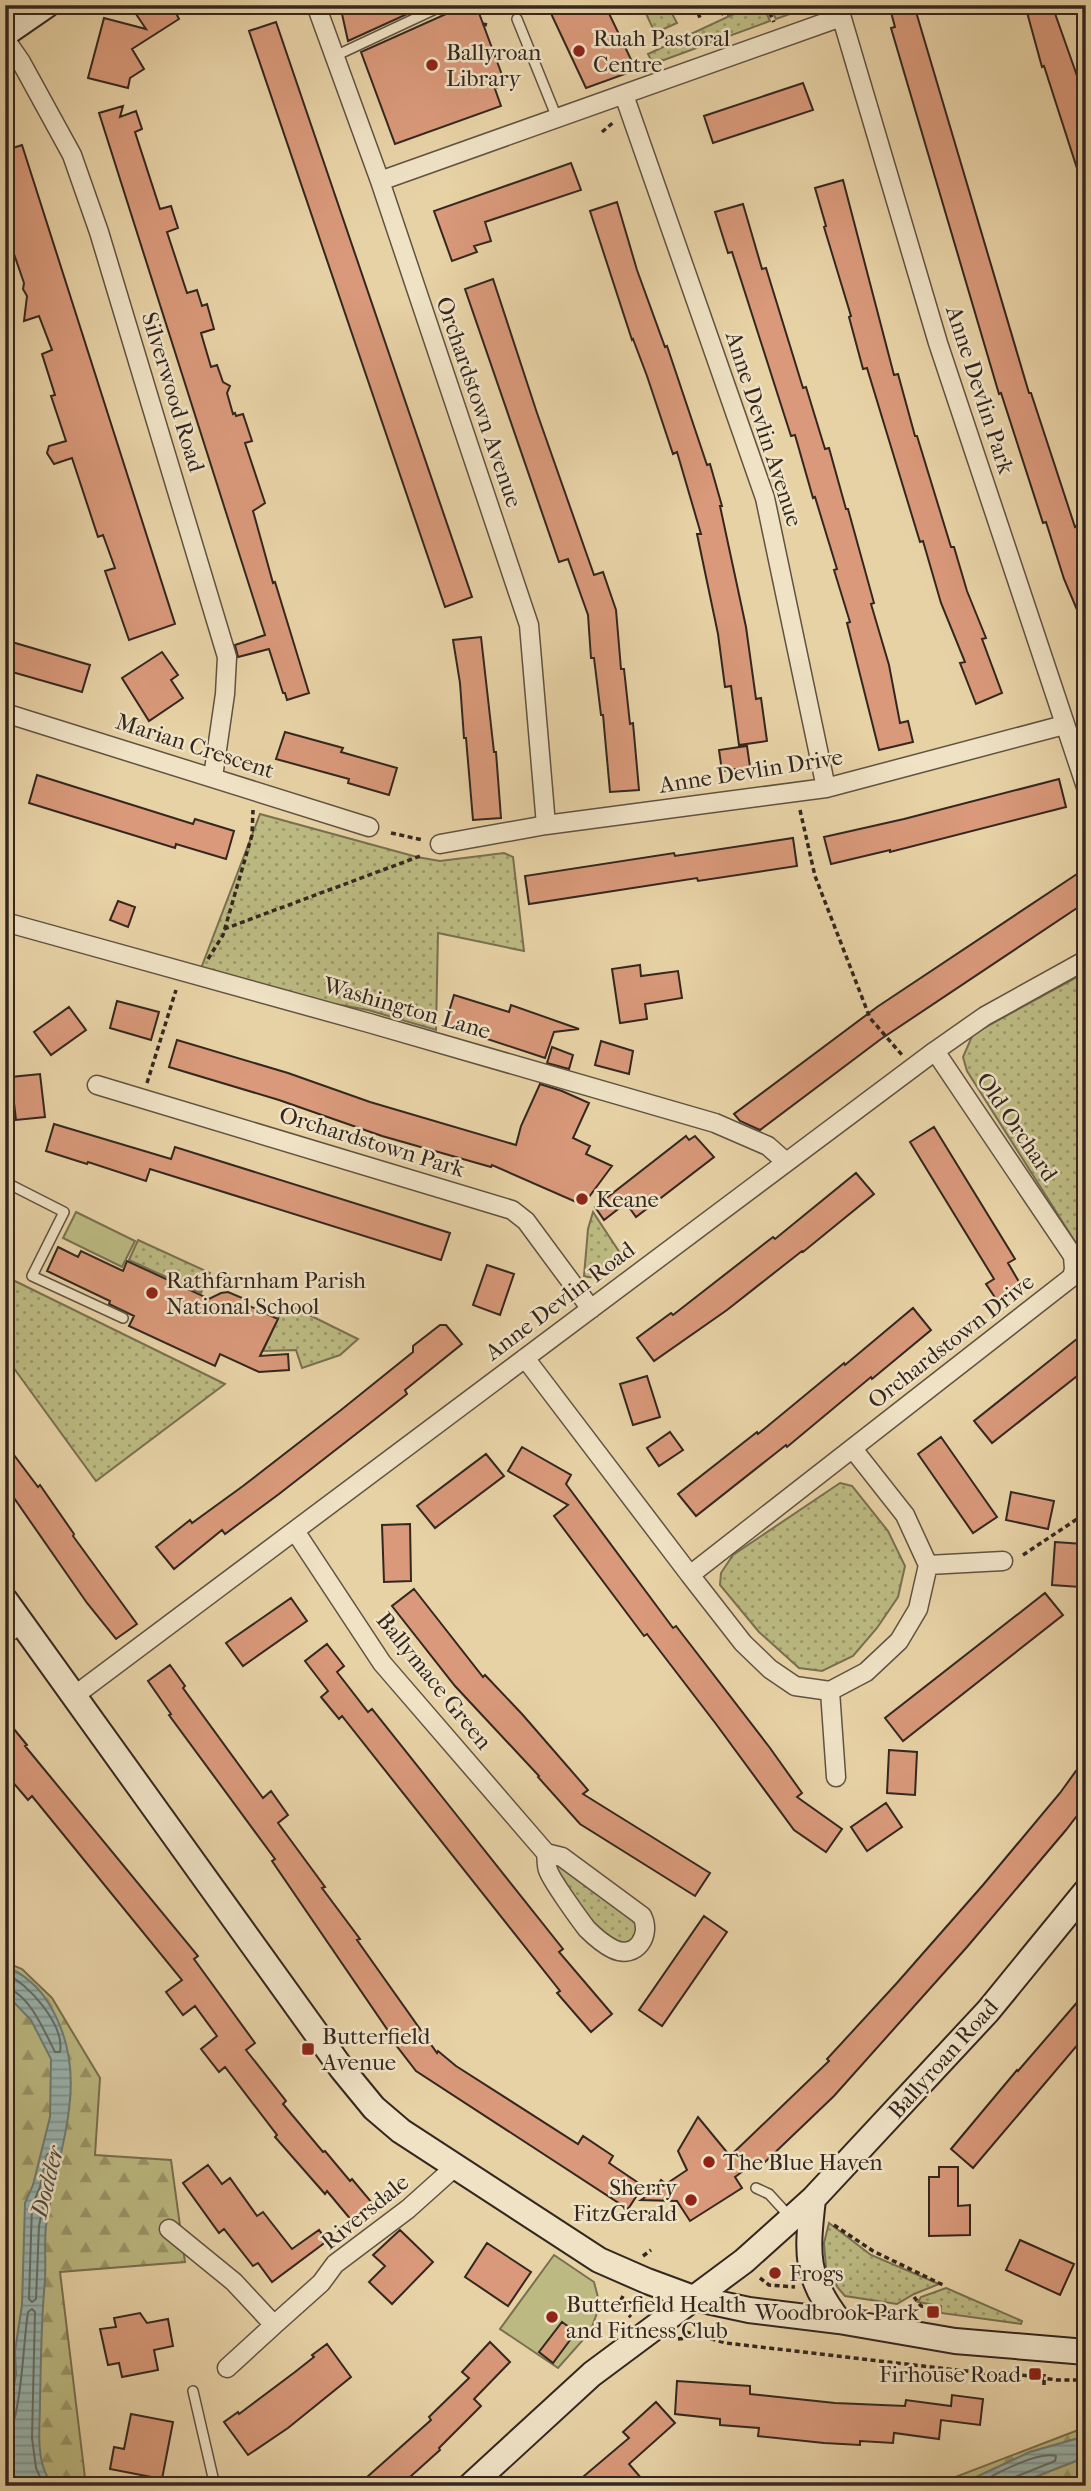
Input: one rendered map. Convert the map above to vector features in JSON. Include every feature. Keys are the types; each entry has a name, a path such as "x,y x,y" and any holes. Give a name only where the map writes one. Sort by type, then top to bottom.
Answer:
{"main road":[{"path":"5,37 47,5"},
{"path":"5,1600 13,1629 74,1696 364,2096 401,2131 599,2259 693,2298 749,2310 839,2321 955,2341 1086,2352"},
{"name":"Ballyroan Road","path":"470,2486 592,2374 744,2261 792,2220 988,2011 1086,1891"},
{"path":"813,2199 809,2264 822,2298 839,2321"}],"street":[{"name":"Orchardstown Avenue","path":"316,5 380,181 529,625 546,825"},
{"path":"380,181 624,94 840,11"},
{"name":"Anne Devlin Park","path":"840,11 938,343 1086,788"},
{"name":"Silverwood Road","path":"5,37 72,155 99,232 227,657 225,694 213,777"},
{"name":"Anne Devlin Avenue","path":"624,94 765,498 826,788"},
{"name":"Marian Crescent","path":"5,713 369,827"},
{"name":"Anne Devlin Drive","path":"432,842 826,788 1064,725"},
{"name":"Washington Lane","path":"8,923 715,1123 768,1146 786,1162"},
{"name":"Anne Devlin Road","path":"74,1696 936,1051 985,1016 1086,960"},
{"name":"Old Orchard","path":"936,1051 1073,1256 1074,1269"},
{"name":"Orchardstown Park","path":"97,1085 512,1210 526,1221 591,1309"},
{"name":"Orchardstown Drive","path":"690,1576 1055,1292 1072,1277 1074,1269"},
{"path":"525,1358 743,1643 770,1669 794,1686 830,1691 866,1672 899,1641 918,1609 928,1565 905,1515 853,1449"},
{"name":"Ballymace Green","path":"295,1531 382,1663 546,1853 548,1871 587,1929 617,1951 631,1950 641,1943 646,1927 638,1911 562,1857 546,1853"},
{"path":"928,1565 1003,1561"},
{"path":"830,1691 836,1777"},
{"name":"Riversdale","path":"227,2368 321,2283 335,2264 408,2209 456,2166"},
{"path":"169,2229 234,2283 274,2325"}],"lane":[{"path":"335,56 444,5"},
{"path":"517,19 557,118"},
{"path":"5,944 8,923"},
{"path":"5,1182 64,1212 32,1276 123,1318"},
{"path":"756,2188 769,2193 792,2220"},
{"path":"193,2391 215,2486"}],"path":[{"path":"719,12 725,15 747,5"},
{"path":"766,5 776,27"},
{"path":"698,13 701,20"},
{"path":"201,976 224,929 252,835 253,805"},
{"path":"800,808 815,876 870,1018 900,1054"},
{"path":"391,834 432,842"},
{"path":"224,929 423,855"},
{"path":"142,1099 181,972"},
{"path":"1023,1555 1086,1513"},
{"path":"834,2225 873,2251 943,2285"},
{"path":"641,2257 651,2250"},
{"path":"757,2276 769,2284 795,2287"},
{"path":"623,2296 618,2306 631,2317"},
{"path":"914,2297 921,2306 938,2308 938,2312 916,2311"},
{"path":"627,2313 635,2302"},
{"path":"686,2332 726,2343 991,2374 1000,2372 1086,2380"},
{"path":"1044,2376 1044,2385"}],"green space":[{"path":"642,5 659,5 661,9 668,6 677,23 655,33"},
{"path":"753,5 763,5 770,21 653,64 648,54"},
{"path":"769,5 805,5 801,10 776,19"},
{"path":"260,814 440,861 504,853 513,857 524,951 438,933 436,1030 368,1010 279,994 200,971"},
{"path":"1086,972 1086,1259 967,1071 963,1057 973,1034"},
{"path":"76,1212 135,1241 122,1267 63,1238"},
{"path":"593,1212 624,1259 606,1273 590,1277 584,1276 588,1229"},
{"path":"138,1240 210,1273 201,1293 129,1260"},
{"path":"5,1277 225,1384 96,1481 5,1356"},
{"path":"285,1303 358,1339 340,1355 302,1368 296,1350 263,1351"},
{"path":"840,1483 852,1486 888,1531 905,1566 898,1597 877,1628 853,1656 822,1671 799,1668 759,1632 720,1585 721,1573 733,1555"},
{"path":"540,1850 639,1922 638,1941 610,1948"},
{"path":"5,1962 22,1969 52,1998 100,2078 95,2155 171,2160 185,2262 60,2272 86,2486 5,2486"},
{"path":"829,2223 871,2255 939,2284 897,2304 845,2296 826,2267 824,2243"},
{"name":"Butterfield Health and Fitness Club","path":"554,2255 594,2282 600,2305 590,2332 558,2368 500,2329"},
{"path":"946,2288 1022,2321 1021,2324 941,2313 941,2306 918,2302 921,2297"},
{"path":"1086,2427 1086,2436 1030,2452 957,2486 932,2486"},
{"path":"1086,2457 1086,2486 1012,2486"}],"water":[{"name":"Dodder","path":"5,1966 24,1977 45,1998 62,2031 69,2059 71,2086 68,2114 45,2240 39,2442 43,2466 52,2486 19,2486 11,2468 7,2426 16,2374 15,2351 22,2305 25,2203 33,2185 50,2117 51,2059 31,2020 5,1993"},
{"path":"1086,2436 1086,2457 1012,2486 957,2486 1030,2452"}],"building":[{"path":"130,5 172,5 179,19 132,49 144,69 130,78 128,88 88,78 104,18 146,29"},
{"path":"340,5 414,5 416,10 348,41"},
{"name":"Ballyroan Library","path":"466,5 476,5 505,83 495,89 501,106 395,144 361,52"},
{"name":"Ruah Pastoral Centre","path":"547,5 605,5 636,70 586,88"},
{"path":"889,5 914,5 1029,393 1086,553 1086,631 1064,579 1046,522 1043,523 1001,393 999,394 891,28 895,27"},
{"path":"1025,5 1052,5 1086,104 1086,186 1083,187 1044,66 1042,67"},
{"path":"276,22 472,597 445,607 249,31"},
{"path":"803,83 813,110 713,143 704,116"},
{"path":"123,106 120,117 136,111 142,129 135,132 160,209 171,206 178,228 167,232 187,293 197,290 202,306 207,304 214,329 201,333 211,367 217,365 223,382 230,386 227,393 233,414 243,414 252,441 245,443 265,503 253,511 309,693 287,700 269,649 238,657 235,645 265,635 99,113"},
{"path":"22,145 175,624 129,640 105,571 115,568 103,535 98,537 72,458 54,464 47,453 49,446 66,441 51,396 55,395 42,354 52,350 39,316 24,321 27,296 5,228 5,146 13,148"},
{"path":"571,163 581,190 485,222 491,241 474,246 477,252 452,261 434,211"},
{"path":"843,180 894,375 898,374 951,547 954,547 967,591 986,638 982,639 1002,693 976,704 960,663 965,662 941,603 923,541 920,542 867,368 863,369 849,317 851,316 824,227 826,226 815,188"},
{"path":"617,202 637,270 665,347 667,346 707,465 710,464 722,506 746,627 756,699 761,698 767,741 739,745 731,686 725,687 718,634 697,534 701,534 677,452 673,454 590,211"},
{"path":"743,204 803,388 806,387 825,449 829,448 874,603 871,604 889,665 900,723 908,721 913,742 879,750 847,623 850,622 834,570 837,569 795,435 791,436 732,252 728,253 715,212"},
{"path":"493,279 594,575 603,572 616,610 621,669 624,669 630,724 633,723 639,790 610,792 603,715 594,658 591,658 588,615 568,559 559,562 465,289"},
{"path":"481,637 496,752 501,818 473,820 460,683 453,640"},
{"path":"5,640 90,665 82,692 5,670"},
{"path":"162,652 178,675 171,680 183,698 149,721 122,678"},
{"path":"285,732 343,748 341,752 397,768 389,795 348,783 349,779 276,759"},
{"path":"747,746 750,767 722,771 719,750"},
{"path":"37,775 193,824 195,819 234,831 226,859 176,844 175,848 29,803"},
{"path":"1059,779 1066,807 890,852 831,864 824,837"},
{"path":"793,838 797,866 698,881 697,878 529,904 525,876"},
{"path":"1086,868 1086,902 881,1039 760,1130 740,1121 734,1114 877,1007"},
{"path":"118,901 135,907 128,927 110,920"},
{"path":"640,965 641,976 678,971 682,998 645,1004 647,1019 620,1023 612,969"},
{"path":"454,995 509,1012 511,1005 579,1029 554,1032 545,1058 445,1025"},
{"path":"117,1001 159,1012 151,1040 110,1028"},
{"path":"69,1007 86,1030 51,1055 34,1032"},
{"path":"177,1040 288,1073 370,1102 516,1145 521,1126 540,1084 589,1103 573,1138 590,1146 586,1154 612,1166 583,1205 492,1165 491,1167 382,1136 279,1100 169,1067"},
{"path":"601,1041 633,1051 629,1074 595,1065"},
{"path":"552,1047 573,1055 569,1069 547,1063"},
{"path":"40,1074 45,1117 16,1120 11,1077"},
{"path":"54,1124 171,1159 175,1147 450,1233 441,1260 150,1169 146,1181 46,1151"},
{"path":"934,1127 1015,1259 1008,1263 1022,1287 998,1302 986,1284 994,1279 910,1142"},
{"path":"686,1136 689,1140 695,1136 714,1157 636,1217 626,1203 604,1220 595,1207"},
{"path":"856,1173 874,1194 727,1310 654,1361 637,1338 671,1313 673,1315 773,1237 775,1239"},
{"path":"58,1247 78,1257 81,1251 123,1271 127,1261 209,1299 228,1292 247,1300 245,1304 278,1319 260,1356 288,1354 289,1370 259,1372 220,1354 215,1366 129,1326 134,1316 109,1304 110,1301 47,1271"},
{"path":"487,1265 514,1274 500,1315 473,1305"},
{"path":"913,1308 931,1330 787,1447 786,1445 696,1516 678,1494 757,1432 758,1434"},
{"path":"440,1325 446,1325 462,1344 405,1390 407,1394 374,1420 225,1534 222,1530 174,1569 156,1547 190,1520 192,1523 243,1486 341,1410 413,1352 413,1346"},
{"path":"1078,1338 1086,1347 1086,1369 992,1443 974,1421"},
{"path":"647,1376 660,1417 633,1425 620,1384"},
{"path":"670,1432 683,1450 659,1466 647,1448"},
{"path":"941,1437 997,1517 973,1533 918,1454"},
{"path":"5,1443 38,1487 40,1485 73,1536 137,1624 116,1639 87,1603 5,1485"},
{"path":"522,1447 571,1475 566,1484 673,1628 676,1626 770,1748 802,1793 797,1797 842,1829 826,1852 794,1830 716,1724 647,1634 644,1636 554,1516 568,1505 508,1471"},
{"path":"486,1454 504,1476 435,1528 417,1506"},
{"path":"1011,1492 1054,1501 1048,1529 1006,1520"},
{"path":"410,1524 411,1581 384,1582 382,1525"},
{"path":"1055,1542 1083,1544 1080,1587 1052,1585"},
{"path":"414,1589 483,1677 485,1675 522,1714 588,1790 583,1794 710,1873 695,1896 580,1824 455,1686 392,1606"},
{"path":"1045,1593 1063,1615 903,1741 885,1718"},
{"path":"291,1598 307,1621 243,1666 226,1643"},
{"path":"327,1644 344,1666 337,1672 368,1712 372,1709 563,1949 559,1952 612,2014 591,2032 557,1993 560,1991 342,1716 339,1719 321,1697 328,1691 305,1661"},
{"path":"170,1665 185,1686 183,1688 263,1798 271,1791 288,1815 278,1823 325,1887 322,1888 437,2053 438,2051 456,2066 578,2144 583,2136 613,2156 609,2163 643,2186 628,2209 416,2071 389,2036 391,2035 272,1861 275,1859 169,1715 171,1714 148,1681"},
{"path":"5,1718 27,1745 25,1746 198,1956 194,1959 255,2043 246,2050 286,2101 283,2104 323,2152 325,2151 350,2181 352,2179 373,2204 352,2221 275,2137 277,2135 225,2067 219,2072 201,2049 217,2036 195,2006 183,2015 166,1992 182,1980 32,1796 28,1800 5,1773"},
{"path":"889,1750 917,1752 915,1795 887,1793"},
{"path":"1086,1757 1086,1804 1066,1830 967,1947 834,2096 763,2164 758,2160 735,2177 742,2188 690,2221 677,2201 641,2200 653,2192 661,2180 666,2184 687,2170 678,2151 698,2117 730,2156 829,2061 827,2059 983,1885 1060,1793"},
{"path":"886,1803 902,1827 867,1851 851,1827"},
{"path":"704,1916 727,1932 662,2026 639,2010"},
{"path":"1086,1992 1086,2035 973,2168 951,2149"},
{"path":"208,2165 222,2184 230,2178 257,2216 263,2212 292,2249 319,2230 327,2241 272,2282 258,2263 253,2266 224,2229 219,2233 183,2183"},
{"path":"939,2167 958,2167 958,2206 970,2205 970,2235 929,2236 929,2177 939,2177"},
{"path":"400,2230 433,2262 392,2304 369,2282 385,2266 373,2255"},
{"path":"1020,2240 1074,2264 1060,2295 1006,2270"},
{"path":"487,2243 531,2272 508,2306 465,2277"},
{"path":"140,2313 147,2323 168,2319 173,2346 154,2350 158,2370 122,2377 119,2363 108,2365 100,2329 116,2327 114,2318"},
{"path":"562,2322 576,2332 553,2363 539,2352"},
{"path":"490,2342 510,2362 474,2399 481,2406 440,2450 400,2486 357,2486 431,2420 429,2417 469,2378 462,2372"},
{"path":"327,2344 351,2377 288,2428 248,2455 224,2422 295,2372"},
{"path":"677,2381 750,2386 750,2394 835,2403 905,2406 906,2400 951,2406 952,2395 983,2399 980,2425 941,2420 939,2439 894,2433 893,2443 824,2443 758,2436 759,2428 720,2425 720,2419 675,2414"},
{"path":"656,2402 675,2423 629,2464 648,2486 593,2486 584,2476 629,2438 623,2432"},
{"path":"131,2414 173,2422 162,2479 110,2469 114,2447 124,2449"}],"place":[{"name":"Ruah Pastoral Centre","path":"579,51"},
{"name":"Ballyroan Library","path":"432,65"},
{"name":"Keane","path":"582,1199"},
{"name":"Rathfarnham Parish National School","path":"152,1293"},
{"name":"Butterfield Avenue","path":"308,2049"},
{"name":"The Blue Haven","path":"709,2162"},
{"name":"Sherry FitzGerald","path":"691,2200"},
{"name":"Frogs","path":"775,2273"},
{"name":"Woodbrook Park","path":"933,2312"},
{"name":"Butterfield Health and Fitness Club","path":"552,2317"},
{"name":"Firhouse Road","path":"1035,2374"}]}
